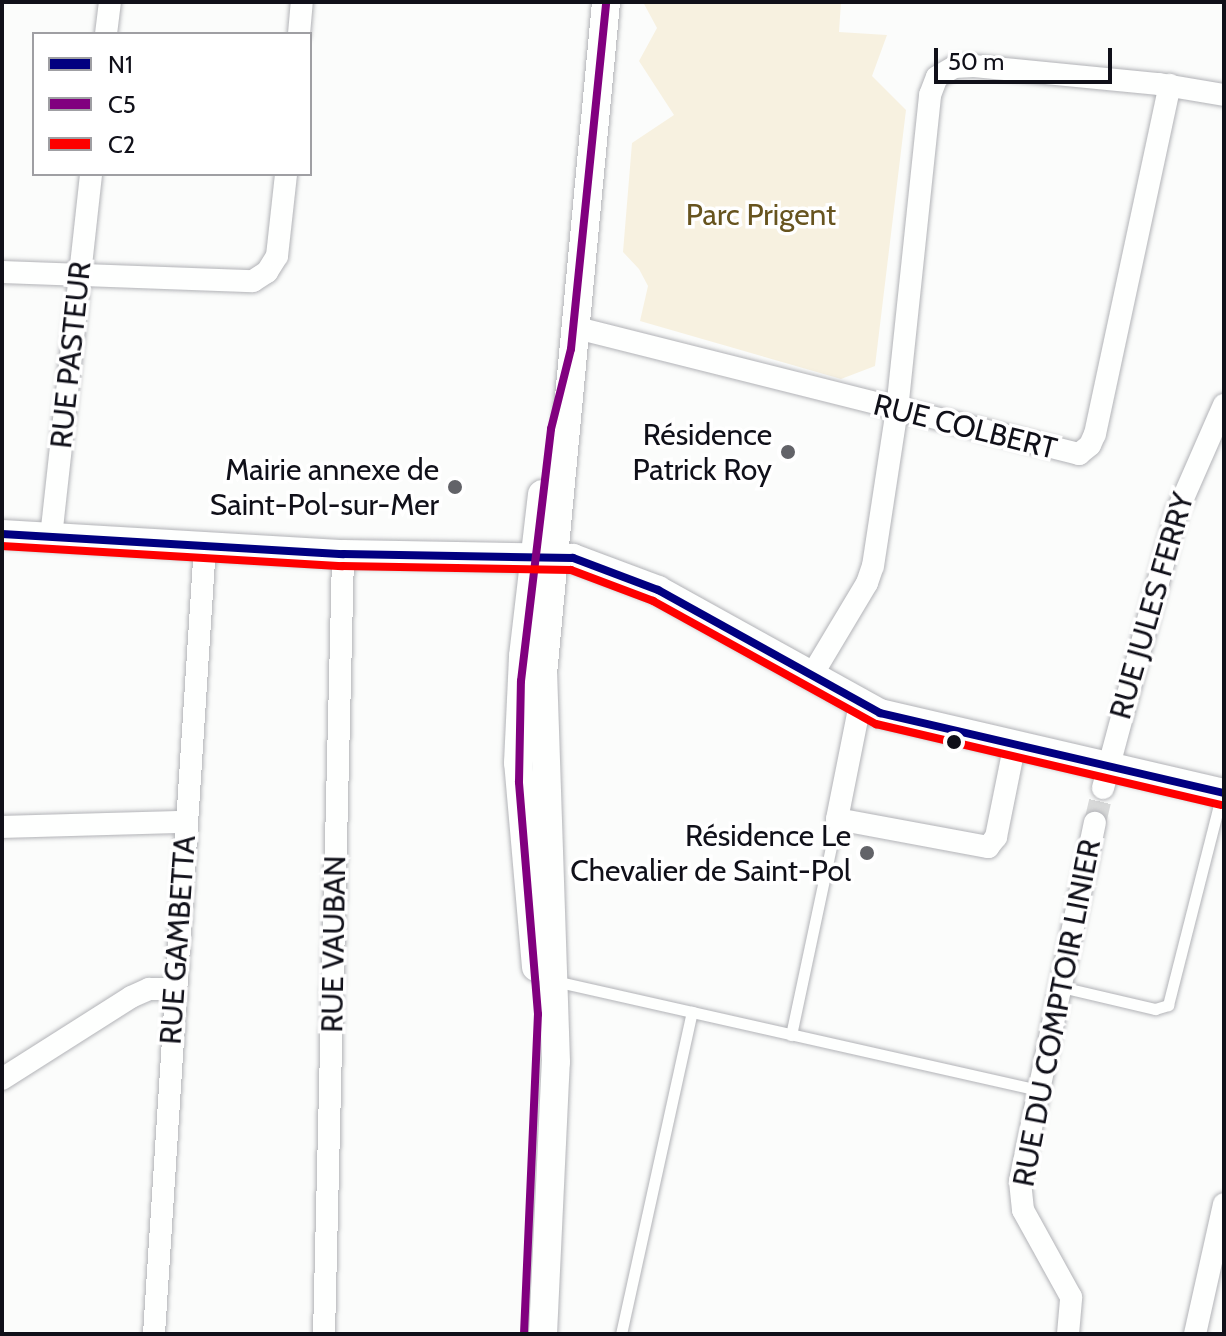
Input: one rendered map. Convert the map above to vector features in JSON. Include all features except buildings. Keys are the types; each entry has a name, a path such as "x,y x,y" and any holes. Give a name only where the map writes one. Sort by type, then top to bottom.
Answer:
{"street":[{"path":"106,32 110,2"},
{"path":"299,32 302,2"},
{"path":"543,1334 556,1087 546,979 545,556 570,405 572,338 606,2"},
{"path":"812,675 871,572 897,410 930,95 937,77 954,67 974,66 1170,85 1224,95"},
{"name":"RUE COLBERT","path":"572,338 1079,454 1087,449 1095,434 1170,85"},
{"name":"RUE PASTEUR","path":"51,537 91,176"},
{"path":"2,272 241,283 263,276 278,250 286,176"},
{"name":"RUE JULES FERRY","path":"1105,777 1177,512 1222,416"},
{"path":"2,534 343,554 545,556 589,562 646,584 860,704 895,717 1015,743 1105,777 1223,792"},
{"name":"RUE GAMBETTA","path":"154,1334 205,546"},
{"name":"RUE VAUBAN","path":"324,1334 343,554"},
{"path":"860,704 837,819 988,847 996,837 1015,743"},
{"path":"2,827 185,822"},
{"name":"RUE DU COMPTOIR LINIER","path":"1068,1334 1072,1306 1068,1289 1021,1202 1021,1169 1095,823"},
{"path":"524,1334 546,979"},
{"path":"2,1079 131,997 149,989 175,989"},
{"path":"1197,1324 1224,1204"}],"lane":[{"path":"1061,987 1155,1009 1168,1005 1223,792"},
{"path":"791,1035 837,819"},
{"path":"546,979 1038,1090"},
{"path":"621,1334 692,1012"}],"green space":[{"name":"Parc Prigent","path":"643,2 841,2 839,32 887,35 872,76 906,110 875,366 841,379 640,321 648,286 639,269 623,252 632,143 674,115 639,61 657,28"}],"tunnel":[{"path":"1095,823 1103,788"}],"transit line":[{"name":"C5","path":"524,1334 538,1014 519,782 521,681 551,429 571,349 606,2"},
{"name":"N1","path":"2,534 343,554 573,558 658,590 880,713 1224,793"},
{"name":"C2","path":"2,546 342,566 571,570 653,601 876,724 1221,805"}],"place":[{"name":"Résidence Patrick Roy","path":"788,452"},
{"name":"Mairie annexe de Saint-Pol-sur-Mer","path":"455,487"},
{"name":"Résidence Le Chevalier de Saint-Pol","path":"867,853"}]}
